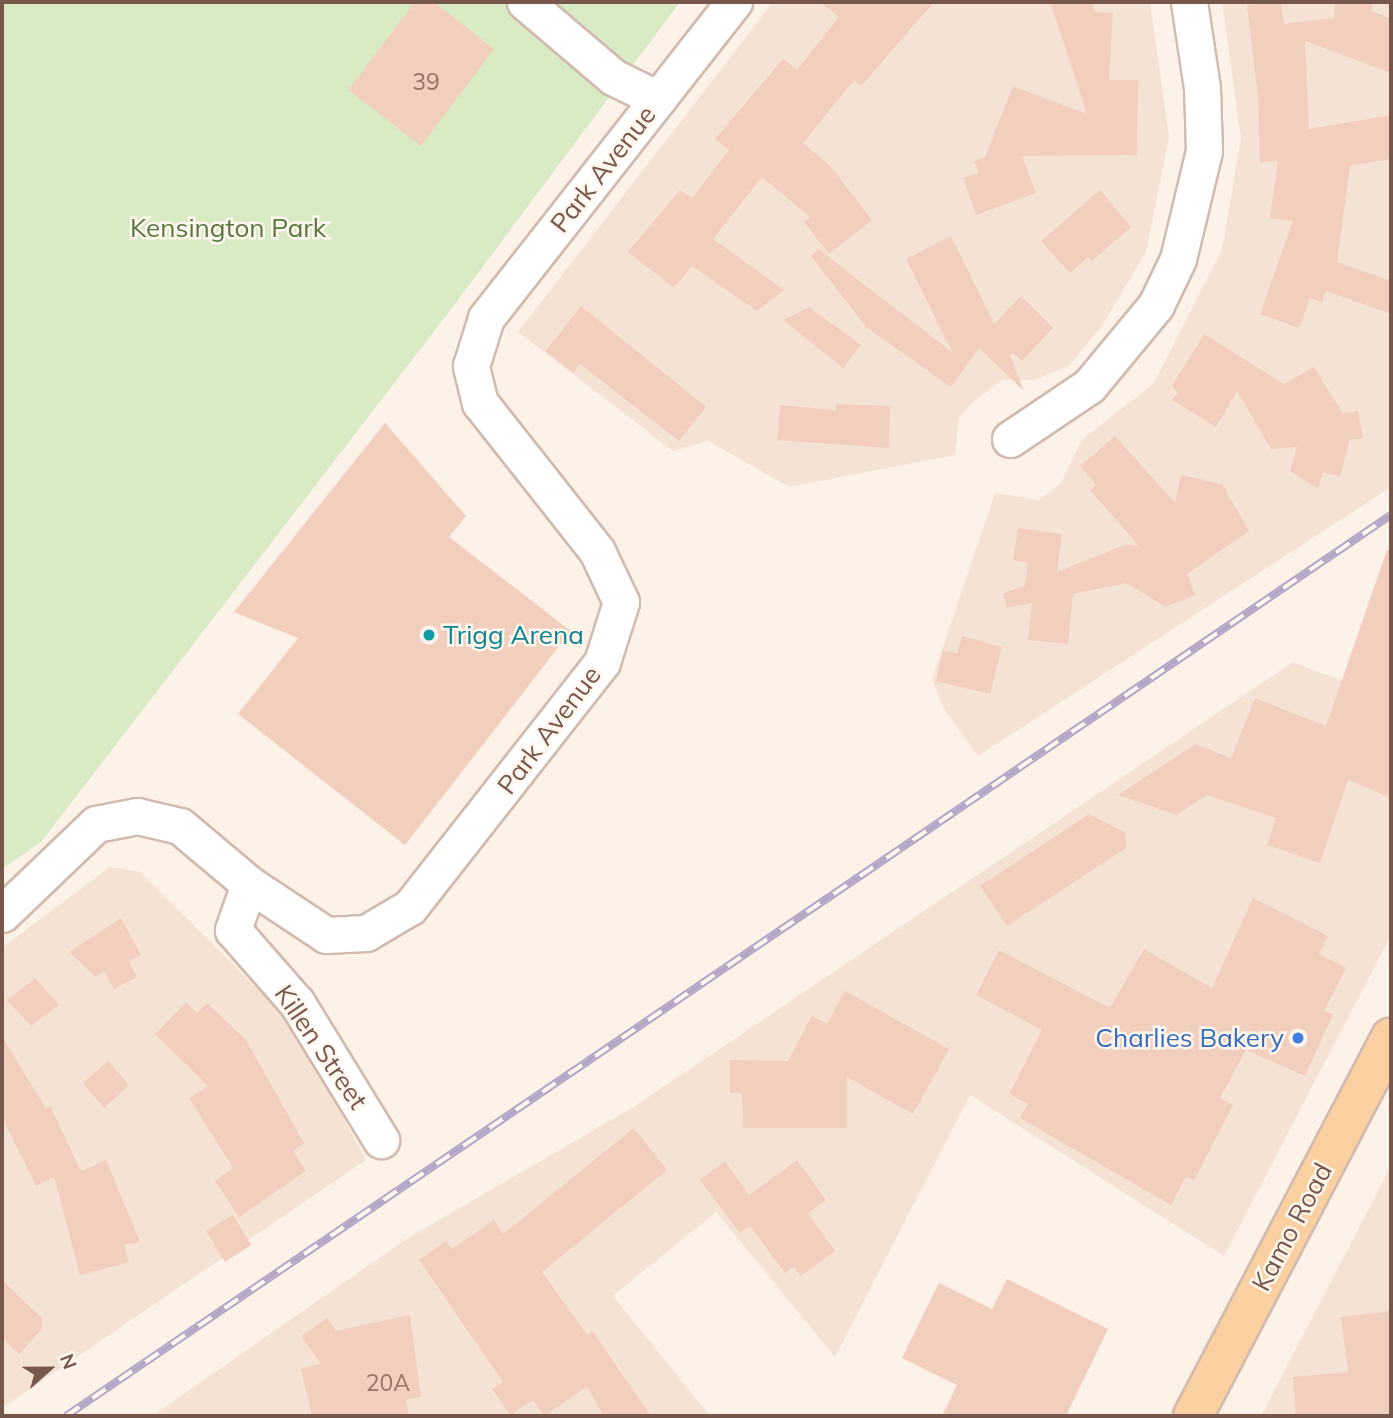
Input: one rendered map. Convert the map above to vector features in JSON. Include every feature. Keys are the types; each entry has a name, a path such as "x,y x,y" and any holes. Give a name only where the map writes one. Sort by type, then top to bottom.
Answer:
{"main road":[{"name":"Kamo Road","path":"1193,1416 1391,1038"}],"street":[{"path":"525,2 613,77 658,99"},
{"name":"Park Avenue","path":"2,914 96,824 137,816 180,826 249,884 326,935 366,933 410,907 602,662 621,602 597,551 480,403 471,366 486,318 733,2"},
{"path":"1010,439 1089,386 1156,305 1178,259 1204,151 1202,88 1189,2"},
{"name":"Killen Street","path":"249,884 233,930 297,1003 381,1140"}],"shaded area":[{"path":"773,2 1150,2 1169,137 1146,252 1103,324 1069,366 1034,380 1002,380 973,402 959,418 955,455 789,487 708,441 673,451 518,332"},
{"path":"1222,2 1391,2 1391,487 978,756 944,709 932,679 995,493 1039,500 1061,483 1082,440 1154,383 1222,250 1241,138"},
{"path":"1293,662 1391,700 1391,935 1224,1256 970,1095 835,1357 716,1212 613,1296 710,1416 152,1416 408,1238 632,1108"},
{"path":"110,867 140,872 291,1022 366,1160 2,1408 2,948"},
{"path":"1391,1166 1391,1416 1261,1416"}],"green space":[{"name":"Kensington Park","path":"2,2 680,2 452,308 41,842 2,869"}],"building":[{"path":"415,2 434,2 494,49 421,146 348,90"},
{"path":"820,2 934,2 861,86 854,80 803,143 831,167 872,220 829,254 804,222 810,217 762,177 713,239 784,290 757,311 692,266 674,288 628,252 680,190 692,198 729,150 715,139 783,59 797,70 839,17"},
{"path":"1050,2 1092,2 1095,12 1113,13 1109,80 1138,80 1137,155 1022,156 1036,193 976,215 963,178 979,173 974,161 985,157 1013,86 1087,114"},
{"path":"1281,2 1284,24 1334,18 1335,2 1372,2 1372,11 1391,19 1391,73 1305,41 1309,129 1391,115 1391,159 1350,166 1337,262 1391,281 1391,314 1326,291 1322,303 1310,298 1299,328 1260,314 1293,221 1270,218 1278,161 1260,162 1258,98 1247,5"},
{"path":"1100,190 1131,227 1092,261 1088,257 1070,273 1041,241"},
{"path":"951,236 994,324 1021,296 1053,328 1022,361 1013,353 1010,356 1024,391 979,348 951,387 867,328 811,256 818,249 952,352 906,259"},
{"path":"581,306 706,407 679,441 580,364 573,373 546,351"},
{"path":"809,307 861,345 843,368 783,320"},
{"path":"1204,334 1284,384 1314,367 1343,414 1358,411 1363,438 1350,440 1340,477 1323,472 1318,489 1290,471 1297,447 1271,449 1237,391 1216,427 1172,400 1178,393 1172,386"},
{"path":"836,404 890,406 889,448 777,440 780,405 836,410"},
{"name":"Trigg Arena","path":"385,423 466,516 449,537 571,631 405,845 238,714 298,638 234,612"},
{"path":"1115,436 1175,503 1181,475 1222,484 1249,531 1187,574 1195,595 1166,607 1126,583 1073,594 1068,644 1028,640 1032,603 1007,608 1003,594 1025,585 1028,563 1013,560 1018,528 1062,534 1057,572 1127,544 1139,546 1090,490 1096,485 1080,466"},
{"path":"1387,550 1391,550 1391,798 1348,780 1320,863 1267,845 1276,818 1207,795 1177,815 1118,795 1196,744 1231,758 1255,698 1326,726"},
{"path":"962,636 1002,647 990,694 936,681 943,650 957,653"},
{"path":"1089,814 1126,833 1126,848 1007,926 980,886"},
{"path":"1253,898 1328,936 1319,954 1346,968 1324,1011 1333,1014 1305,1076 1246,1050 1220,1098 1233,1105 1194,1180 1186,1176 1171,1205 1020,1118 1028,1104 1009,1094 1042,1030 976,995 999,950 1110,1008 1144,949 1212,988"},
{"path":"121,918 141,955 129,961 137,977 114,989 104,971 96,977 69,952"},
{"path":"35,978 59,1005 31,1026 7,1000"},
{"path":"845,991 949,1049 913,1114 847,1077 847,1128 743,1128 742,1093 730,1093 730,1060 788,1061 812,1016 827,1024"},
{"path":"186,1002 197,1013 207,1003 246,1040 304,1143 293,1151 306,1171 239,1217 215,1181 233,1168 189,1098 208,1086 155,1034"},
{"path":"2,1037 46,1108 50,1106 81,1171 106,1160 140,1242 124,1245 129,1262 80,1275 54,1177 36,1186 2,1117"},
{"path":"108,1061 129,1085 104,1108 83,1083"},
{"path":"634,1128 667,1170 542,1272 587,1335 593,1332 651,1416 604,1416 587,1387 544,1416 533,1400 510,1415 492,1389 503,1382 419,1260 446,1241 452,1249 494,1220 503,1234"},
{"path":"797,1160 826,1200 808,1213 835,1251 801,1276 794,1267 785,1273 750,1226 740,1233 700,1180 725,1161 749,1195"},
{"path":"233,1215 251,1245 225,1262 206,1231"},
{"path":"1007,1279 1108,1329 1066,1416 942,1416 957,1385 902,1358 939,1283 992,1309"},
{"path":"2,1280 42,1318 42,1329 19,1354 2,1338"},
{"path":"1391,1311 1391,1416 1296,1416 1293,1377 1348,1372 1341,1317"},
{"path":"410,1315 421,1397 406,1400 409,1416 312,1416 301,1369 321,1364 301,1336 327,1318 336,1331"}],"railway":[{"path":"66,1416 1391,515"}],"place":[{"name":"Trigg Arena","path":"429,635"},
{"name":"Charlies Bakery","path":"1298,1038"}]}
